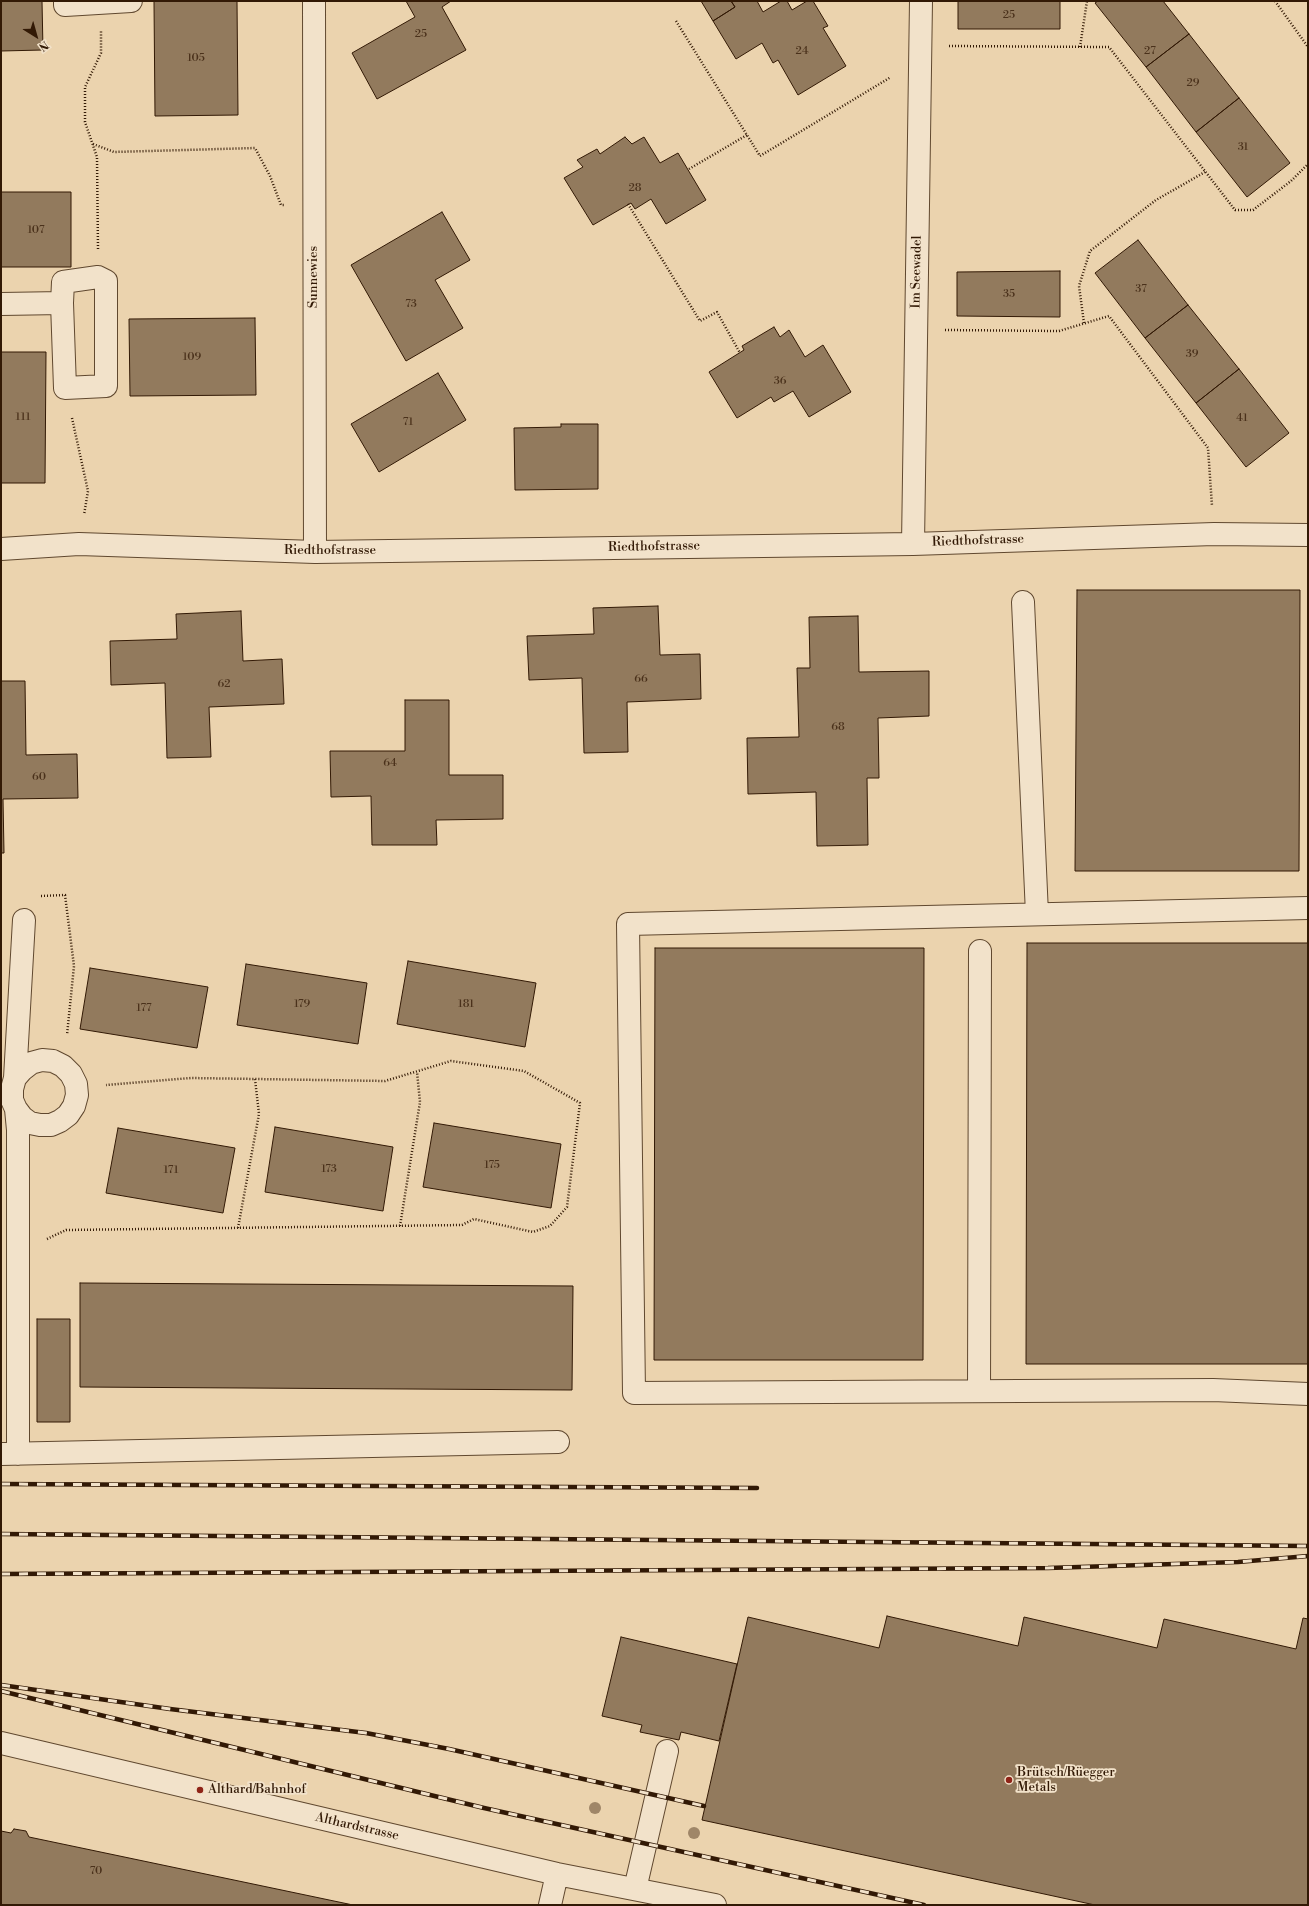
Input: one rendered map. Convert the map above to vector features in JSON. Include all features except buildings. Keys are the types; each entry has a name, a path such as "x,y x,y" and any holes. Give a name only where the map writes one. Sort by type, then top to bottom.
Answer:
{"street":[{"path":"65,1 65,5 131,1"},
{"name":"Sunnewies","path":"314,1 315,552"},
{"name":"Im Seewadel","path":"912,544 921,1"},
{"path":"98,277 106,281 106,386 65,388 62,303 63,282 98,277"},
{"path":"1,304 62,303"},
{"name":"Riedthofstrasse","path":"1,549 79,544 315,552 912,544 1214,534 1308,534"},
{"path":"1023,602 1036,914"},
{"path":"1308,908 628,924 634,1393 1213,1390 1308,1394"},
{"path":"15,1078 31,1063 42,1060 63,1066 71,1074 76,1084 77,1095 74,1106 68,1115 60,1121 51,1125 40,1125 30,1123 22,1117 12,1100 12,1089 15,1078 24,920"},
{"path":"979,1391 980,952"},
{"path":"16,1109 18,1130 18,1255 9,1454 558,1442"},
{"name":"Althardstrasse","path":"1,1743 557,1874 715,1905"},
{"path":"635,1889 667,1751"},
{"path":"550,1905 557,1874"}],"path":[{"path":"1080,47 1087,1"},
{"path":"1276,1 1308,47"},
{"path":"98,277 97,157 85,122 85,87 101,53 102,3"},
{"path":"676,21 760,156 920,52 1108,47 1235,210 1253,210 1291,181 1308,164"},
{"path":"689,169 747,135"},
{"path":"92,144 114,152 255,148 270,176 281,205 314,208"},
{"path":"1084,322 1079,286 1090,251 1156,200 1205,172"},
{"path":"628,204 700,321 716,312 740,353"},
{"path":"916,330 1059,331 1084,322 1109,316 1208,448 1214,534"},
{"path":"65,388 88,491 79,544"},
{"path":"37,897 65,895 74,966 67,1036"},
{"path":"18,1255 66,1230 462,1225 474,1219 533,1232 550,1226 567,1207 580,1102 524,1071 451,1061 385,1081 191,1078 105,1085"},
{"path":"400,1226 420,1102 417,1072"},
{"path":"238,1228 259,1114 255,1079"}],"railway":[{"path":"1,1484 757,1488"},
{"path":"1,1534 1308,1546"},
{"path":"1,1574 1048,1568 1238,1562 1308,1556"},
{"path":"1,1685 170,1709 366,1733 449,1749 704,1806"},
{"path":"1,1691 484,1808 924,1905"}],"place":[{"name":"Brütsch/Rüegger Metals","path":"1009,1780"},
{"name":"Althard/Bahnhof","path":"200,1790"}]}
